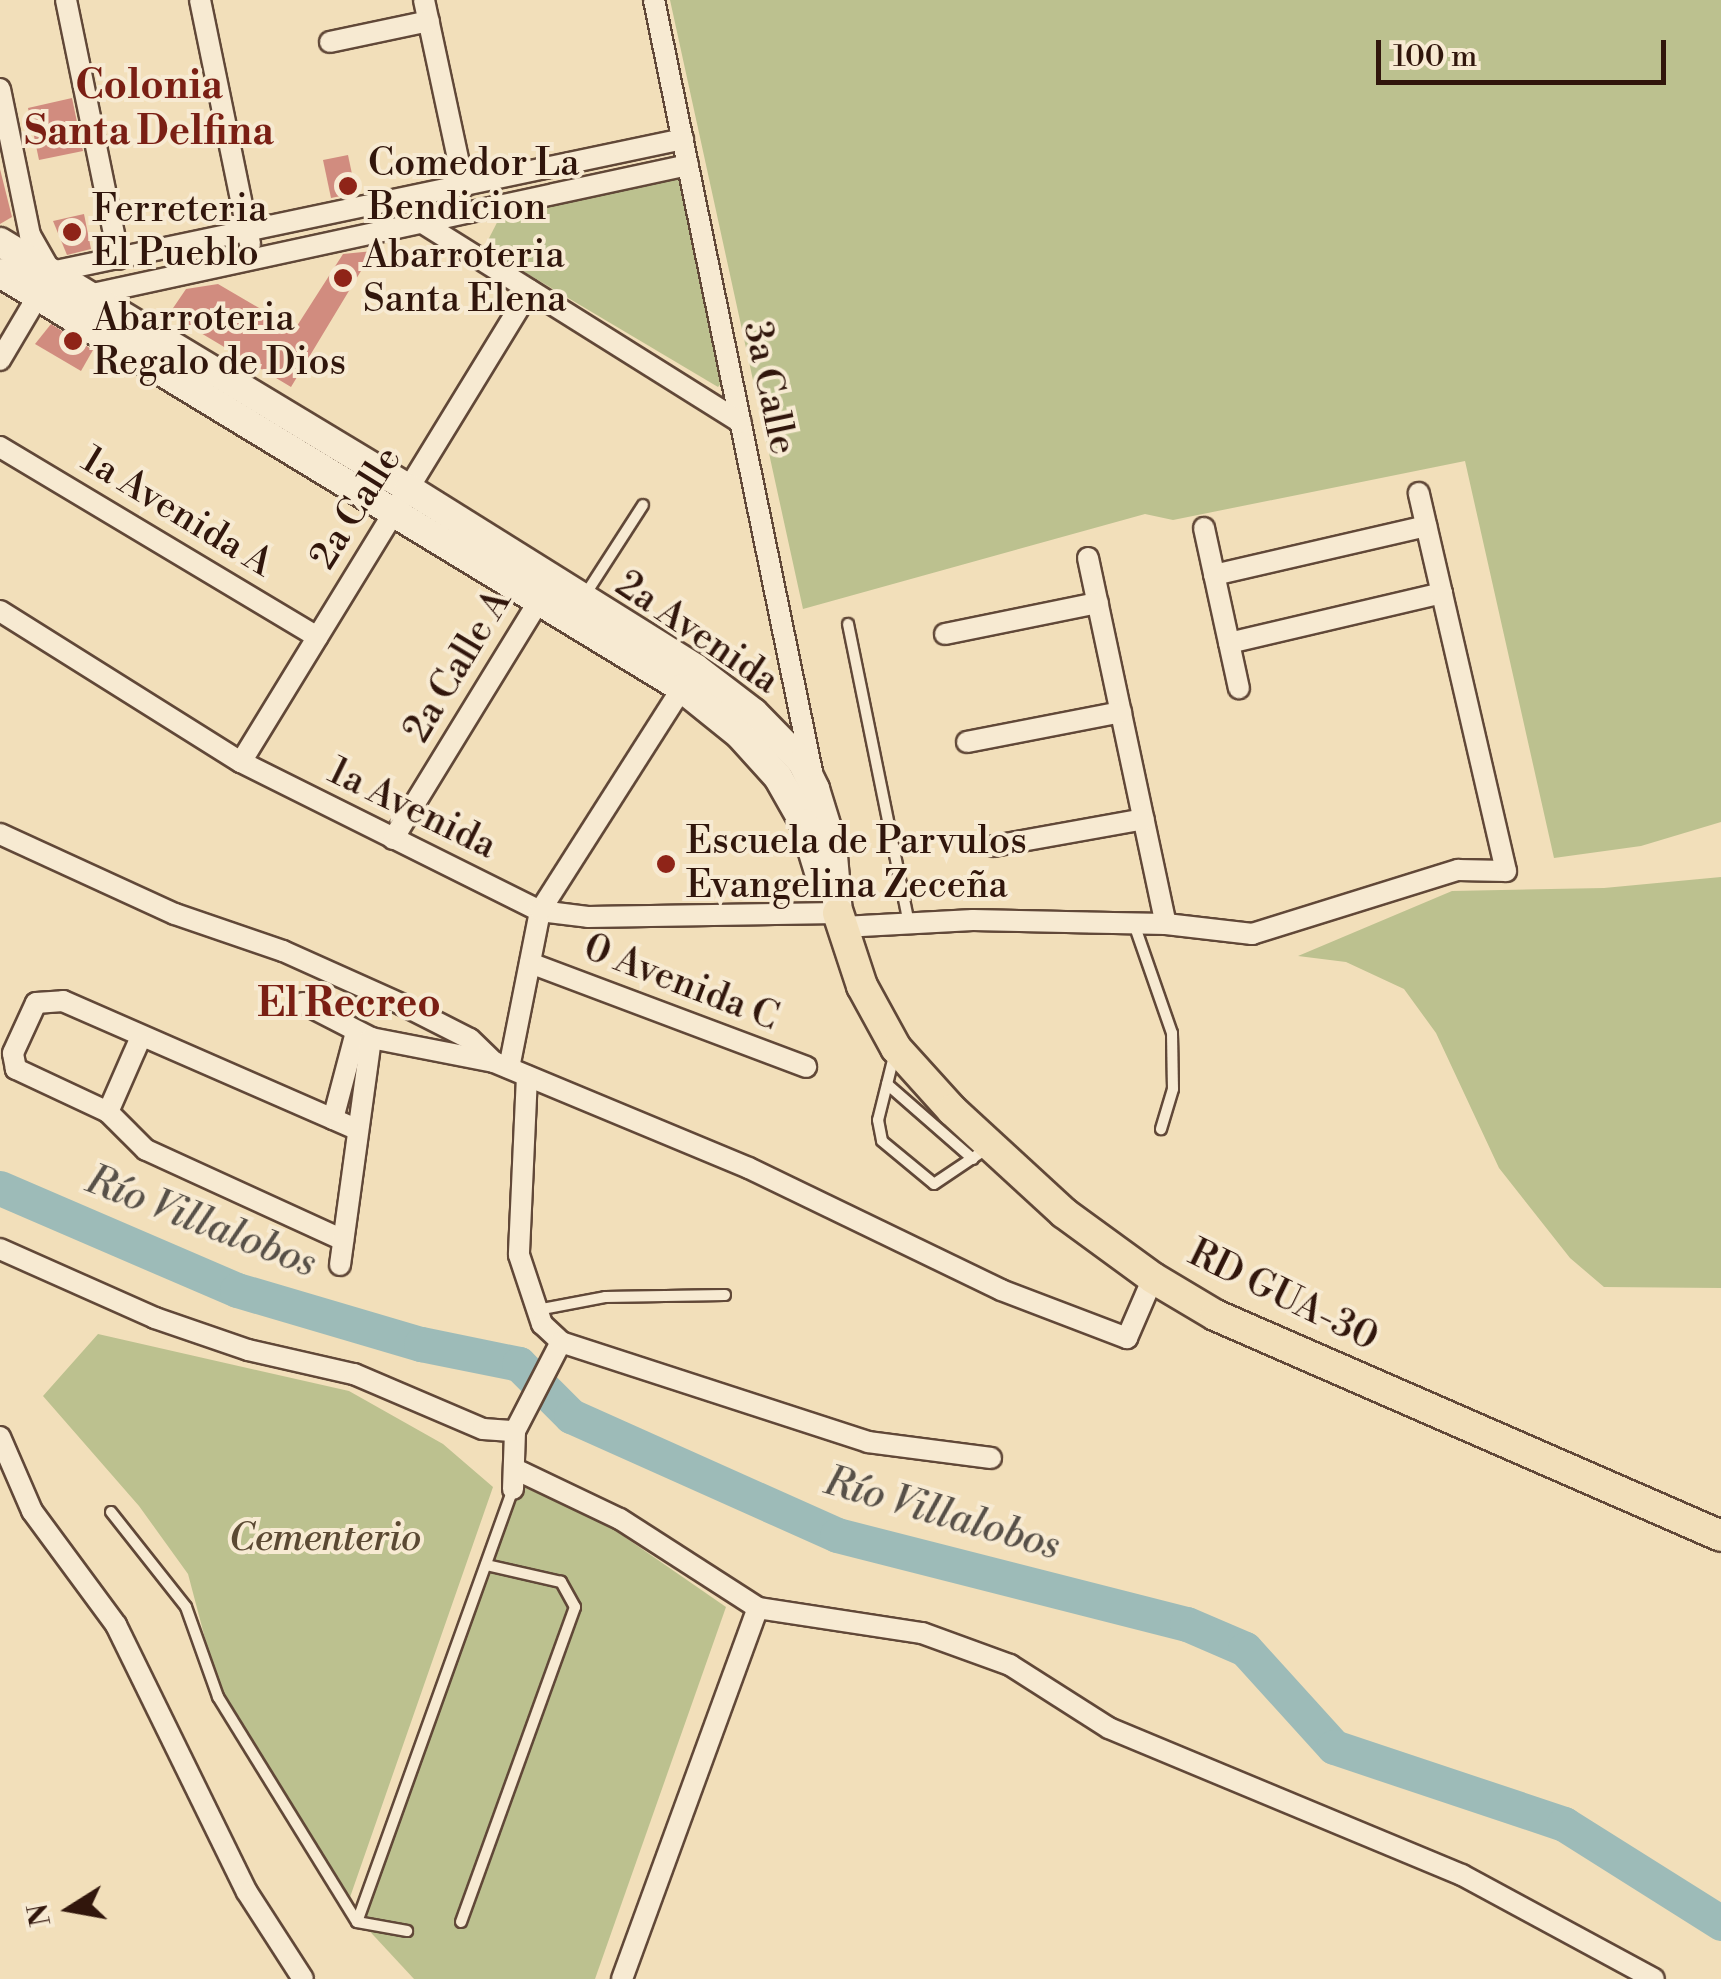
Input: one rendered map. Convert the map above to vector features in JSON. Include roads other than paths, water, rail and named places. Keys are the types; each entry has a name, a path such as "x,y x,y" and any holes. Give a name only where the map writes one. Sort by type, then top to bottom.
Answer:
{"main road":[{"name":"RD GUA-30","path":"840,920 875,1016 896,1048 982,1152 1153,1278 1215,1316 1721,1536"}],"street":[{"path":"66,0 119,258"},
{"path":"200,0 252,256"},
{"name":"3a Calle","path":"654,0 740,423 804,794"},
{"path":"330,42 426,10 464,187"},
{"path":"0,89 30,234 45,284"},
{"path":"0,360 45,284 119,258 248,234 683,139"},
{"path":"88,296 252,256 688,165"},
{"path":"418,220 740,423"},
{"name":"2a Avenida","path":"0,242 45,284 394,516 546,590 582,600 695,668 754,713 802,762 804,794"},
{"name":"2a Avenida","path":"0,272 88,296 410,489 682,688 804,794 832,844 840,920"},
{"name":"2a Calle","path":"241,762 530,290"},
{"name":"1a Avenida A","path":"0,447 317,637"},
{"path":"1229,642 1442,594 1418,493"},
{"path":"1214,575 1426,526"},
{"path":"1204,528 1239,688"},
{"path":"1088,558 1166,924"},
{"name":"2a Calle A","path":"393,839 546,590"},
{"name":"1a Avenida","path":"0,611 241,762 540,911 588,917 1166,924 1252,934 1297,925 1444,874 1506,871 1442,594"},
{"path":"945,634 1098,602"},
{"path":"682,688 540,911 510,1069 519,1255 536,1310 560,1342 868,1442 991,1458"},
{"path":"968,742 1121,712"},
{"path":"994,846 1144,820"},
{"path":"0,834 175,914 283,951 401,1004 470,1039 510,1069"},
{"name":"0 Avenida C","path":"530,963 806,1067"},
{"path":"343,1240 146,1150 108,1112 16,1070 13,1053 36,1003 46,998 356,1129"},
{"path":"303,1003 364,1035 510,1069 749,1168 1002,1290 1127,1338 1153,1278"},
{"path":"332,1120 364,1035"},
{"path":"340,1266 364,1035"},
{"path":"108,1112 140,1039"},
{"path":"0,1249 155,1318 248,1350 354,1374 483,1429 516,1428"},
{"path":"560,1342 516,1428 514,1479 620,1519 758,1608 922,1633 1010,1665 1109,1728 1462,1876 1654,1979"},
{"path":"0,1437 32,1511 116,1625 247,1892 303,1979"},
{"path":"622,1979 758,1608"}],"lane":[{"path":"582,600 643,506"},
{"path":"848,624 908,920"},
{"path":"1134,924 1172,1034 1173,1088 1162,1129"},
{"path":"887,1084 982,1152 943,1182 927,1182 882,1141 878,1120 887,1084 896,1048"},
{"path":"536,1310 605,1298 725,1295"},
{"path":"358,1922 514,1479"},
{"path":"111,1512 186,1607 218,1697 358,1922 407,1931"},
{"path":"461,1922 576,1608 561,1582 486,1564"}],"waterway":[{"name":"Río Villalobos","path":"0,1188 237,1290 421,1344 519,1364 571,1416 837,1535 1187,1624 1245,1649 1334,1747 1564,1824 1721,1923"}],"place":[{"name":"Comedor La Bendicion","path":"348,186"},
{"name":"Ferreteria El Pueblo","path":"72,232"},
{"name":"Abarroteria Santa Elena","path":"343,278"},
{"name":"Abarroteria Regalo de Dios","path":"73,341"},
{"name":"Escuela de Parvulos Evangelina Zeceña","path":"666,864"}],"district":[{"name":"Colonia Santa Delfina","path":"149,109"},
{"name":"El Recreo","path":"349,1004"}],"park label":[{"name":"Cementerio","path":"325,1539"}]}
